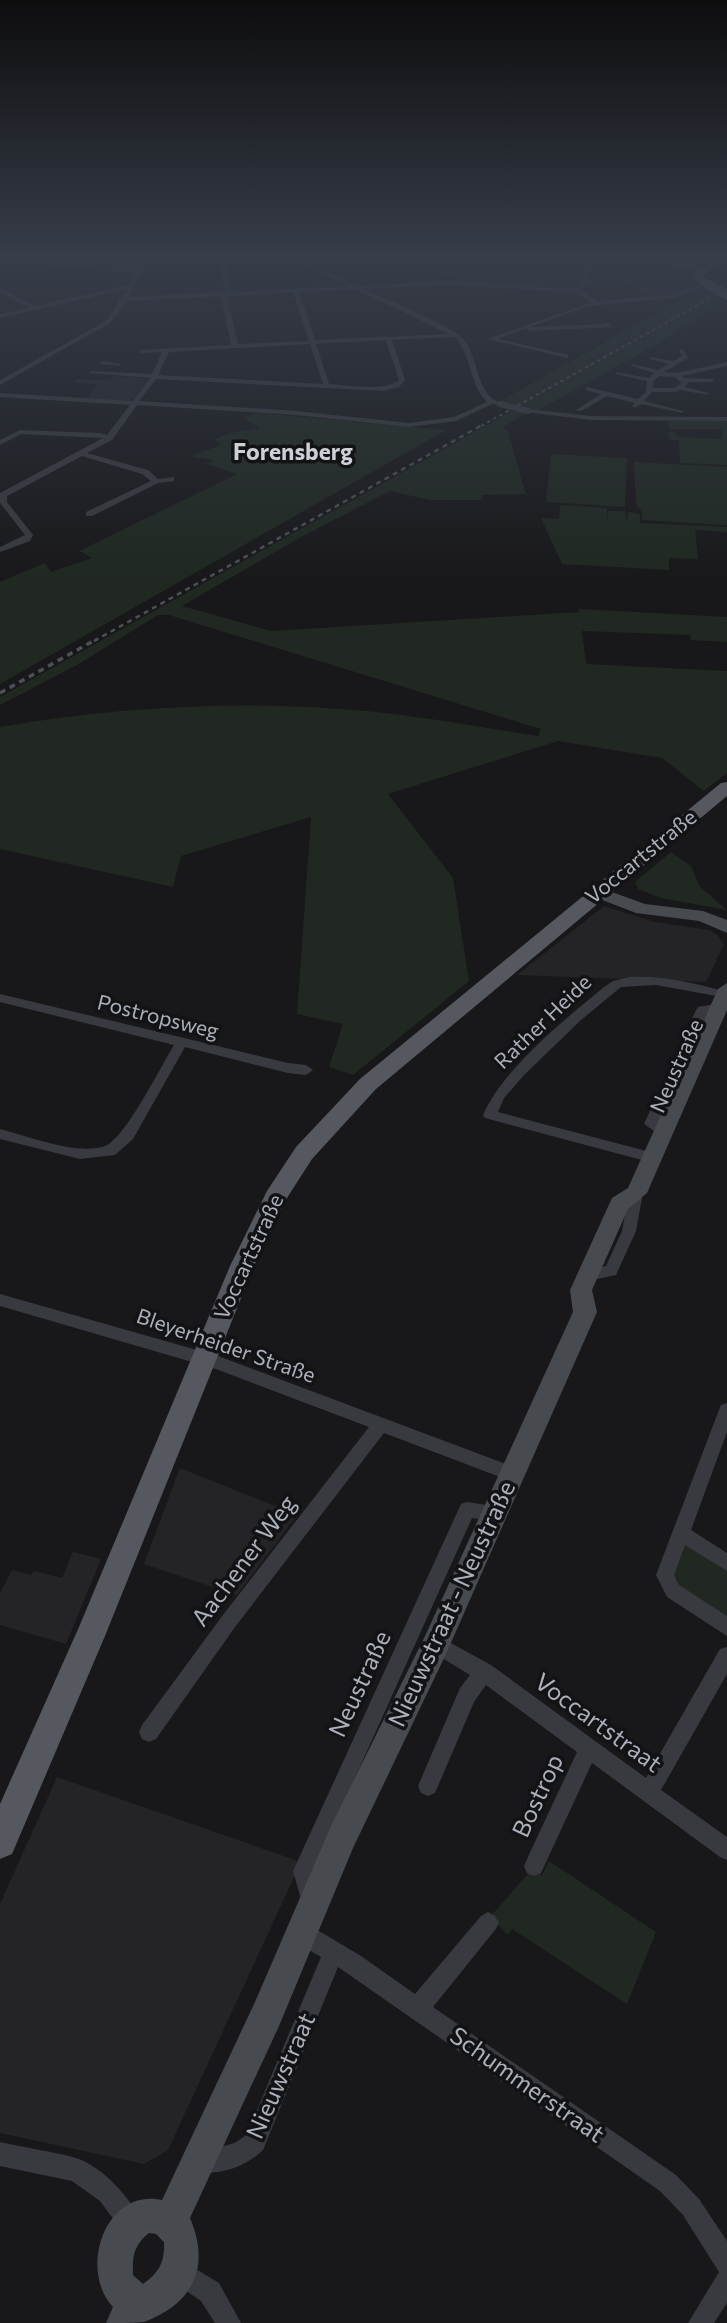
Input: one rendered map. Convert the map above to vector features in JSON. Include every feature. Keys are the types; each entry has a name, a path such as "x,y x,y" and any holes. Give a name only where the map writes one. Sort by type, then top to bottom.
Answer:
{"main road":[{"name":"Voccartstraße","path":"0,1842 85,1648 261,1223 288,1177 323,1130 368,1084 727,787"}],"street":[{"path":"0,383 31,366"},
{"path":"104,374 112,366"},
{"path":"0,550 27,539 29,535 3,502 3,495 84,454 109,438 137,404 159,366"},
{"path":"320,366 327,387"},
{"path":"92,373 377,390 397,386 402,375 399,366"},
{"path":"474,366 485,395 496,403 528,411 570,417 726,416"},
{"path":"639,366 677,375 716,366"},
{"path":"618,373 650,380 669,366"},
{"path":"677,375 684,384 706,394"},
{"path":"650,380 650,390"},
{"path":"624,418 624,414 650,390 711,381"},
{"path":"587,389 673,412 726,416"},
{"path":"579,410 606,394"},
{"path":"0,395 304,414 409,425 456,419 496,403"},
{"path":"9,428 20,432 100,435 109,438"},
{"path":"0,443 20,432"},
{"path":"84,454 145,472 156,481"},
{"path":"89,513 156,481 171,479"},
{"path":"0,512 10,510"},
{"path":"598,892 642,909 703,916 727,927"},
{"name":"Rather Heide","path":"653,1158 490,1115 499,1095 515,1077 610,988 634,982 679,984 724,997"},
{"name":"Nieuwstraat - Neustraße","path":"170,2222 196,2161 267,2014 348,1824 436,1644 585,1312 581,1290 620,1204 636,1193 724,997"},
{"name":"Postropsweg","path":"0,998 181,1043 306,1070"},
{"path":"0,1134 80,1154 110,1151 128,1135 181,1043"},
{"name":"Bleyerheider Straße","path":"0,1300 204,1358 513,1474"},
{"path":"727,1410 666,1570 668,1586 727,1627"},
{"name":"Aachener Weg","path":"149,1732 229,1620 382,1423"},
{"name":"Neustraße","path":"307,1920 303,1871 467,1510 495,1513"},
{"path":"681,1533 727,1563"},
{"name":"Voccartstraat","path":"436,1644 484,1672 727,1850"},
{"path":"649,1793 727,1656"},
{"path":"428,1786 467,1695 484,1672"},
{"name":"Bostrop","path":"534,1867 589,1748"},
{"name":"Schummerstraat","path":"307,1920 334,1952 668,2183 691,2207 727,2263"},
{"path":"417,2008 488,1923"},
{"name":"Nieuwstraat","path":"196,2161 234,2158 244,2154 255,2142 334,1952"},
{"path":"0,2154 77,2170 108,2193 131,2223"},
{"path":"145,2215 170,2222 180,2243 179,2271 162,2297 143,2303 130,2312 118,2287 113,2262 121,2233 145,2215"},
{"path":"179,2271 210,2292 229,2323"},
{"path":"700,2323 727,2281"}],"shaded area":[{"path":"562,366 577,366 509,404 501,401"},
{"path":"577,366 593,366 521,407 509,404"},
{"path":"593,366 617,366 537,411 521,407"},
{"path":"115,376 148,379 135,398 128,401 87,399 98,384 74,383 77,379 110,381"},
{"path":"514,410 525,413 502,428 507,429 526,494 482,495 482,500 430,500 390,491 301,537 182,606 271,631 579,612 579,609 727,617 727,642 691,640 690,635 582,631 586,664 727,671 727,773 704,791 662,758 558,741 388,794 453,878 469,981 353,1075 329,1067 343,1024 297,1014 311,817 181,856 173,887 0,849 0,727 132,710 266,706 377,712 538,736 541,729 169,615 158,615 77,665 0,705 0,697"},
{"path":"256,413 446,430 0,684 0,582 45,563 51,572 92,558 79,551 237,474 207,464 214,460 190,456 221,445 215,439 233,432 260,428 244,418"},
{"path":"668,421 727,421 727,465 680,463 679,440 670,440 668,432 675,432 678,437 722,439 723,429 669,429"},
{"path":"551,454 627,458 625,507 546,502"},
{"path":"634,462 727,467 727,525 642,520 642,512 636,504"},
{"path":"560,505 607,508 607,522 608,511 625,511 627,523 628,512 640,514 640,523 727,527 727,532 695,530 698,559 669,558 669,570 562,564 541,518 559,519"},
{"path":"671,852 691,866 700,887 727,910 661,898 638,889 635,882"},
{"path":"604,906 655,922 709,930 717,935 724,944 706,982 517,975"},
{"path":"180,1468 297,1515 237,1595 144,1564"},
{"path":"684,1541 727,1569 727,1619 674,1582 673,1571"},
{"path":"73,1552 101,1559 66,1644 0,1625 0,1593 12,1570 31,1575 34,1571 62,1578"},
{"path":"57,1777 301,1862 168,2150 144,2164 0,2133 0,1904"},
{"path":"549,1861 656,1932 627,2004 512,1929 508,1935 490,1917 532,1869 542,1875"}],"railway":[{"path":"481,426 588,366"},
{"path":"94,641 484,424"},
{"path":"0,693 97,639"}],"district":[{"name":"Forensberg","path":"293,452"}]}
